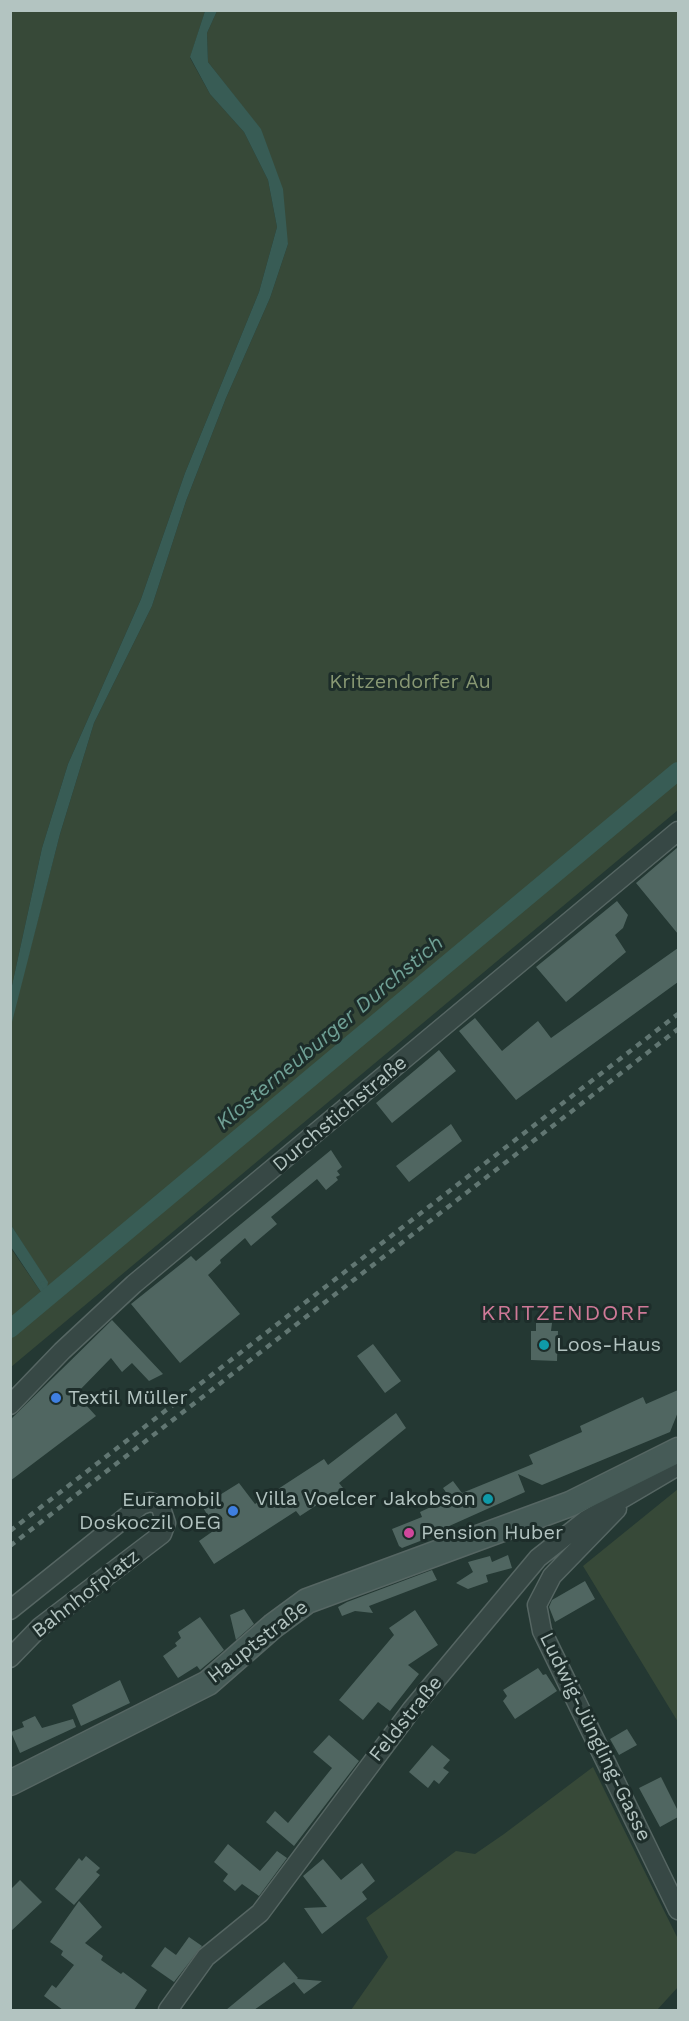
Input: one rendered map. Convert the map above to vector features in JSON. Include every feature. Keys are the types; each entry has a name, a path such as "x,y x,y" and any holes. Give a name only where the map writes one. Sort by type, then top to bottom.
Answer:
{"main road":[{"name":"Hauptstraße","path":"10,1783 208,1683 273,1626 307,1601 570,1504 678,1450"}],"street":[{"name":"Durchstichstraße","path":"10,1405 62,1351 134,1284 678,831"},
{"name":"Feldstraße","path":"168,2010 206,1957 260,1913 412,1709 538,1558 586,1520 676,1467 678,1463"},
{"name":"Ludwig-Jüngling-Gasse","path":"638,1489 552,1576 537,1605 542,1631 678,1910"},
{"name":"Bahnhofplatz","path":"10,1610 141,1505 150,1502 160,1505 166,1523 162,1534 40,1627 10,1658"}],"green space":[{"path":"11,11 205,11 190,58 210,94 244,132 268,180 277,227 259,292 185,473 141,599 68,764 42,848 11,990"},
{"name":"Kritzendorfer Au","path":"217,11 678,11 678,810 11,1367 10,1247 41,1292 47,1282 11,1225 10,1026 60,834 94,723 152,606 186,501 226,398 270,298 288,244 261,130 208,62 207,33"},
{"path":"678,1489 678,1722 583,1566"},
{"path":"593,1767 678,1939 678,1987 657,2010 351,2010 388,1957 366,1918 456,1851 475,1854"}],"water":[{"path":"205,11 217,11 207,33 208,62 261,129 283,189 288,244 270,298 226,398 186,501 152,606 94,723 60,834 11,1026 11,990 42,848 68,764 141,599 185,473 259,292 277,227 268,180 244,132 210,94 190,57"},
{"path":"11,1225 48,1282 47,1289 41,1292 11,1247"}],"building":[{"path":"678,847 678,934 636,883"},
{"path":"617,901 628,915 623,928 615,935 626,952 566,1002 536,967"},
{"path":"678,948 678,982 516,1100 459,1031 475,1018 502,1051 538,1021 551,1038"},
{"path":"439,1050 456,1071 392,1123 376,1103"},
{"path":"451,1124 462,1141 409,1182 396,1166"},
{"path":"331,1150 342,1167 337,1171 340,1175 336,1177 338,1180 326,1190 317,1179 271,1217 277,1224 251,1246 245,1238 220,1260 221,1263 208,1275 240,1314 180,1363 131,1304 191,1256 196,1261"},
{"name":"Textil Müller","path":"112,1320 163,1374 149,1381 132,1363 122,1372 111,1358 76,1394 96,1416 10,1481 10,1420"},
{"name":"Loos-Haus","path":"536,1323 552,1323 551,1331 558,1331 557,1361 531,1360 531,1331 536,1331"},
{"path":"373,1344 401,1381 385,1393 357,1356"},
{"path":"678,1390 678,1412 670,1432 542,1485 518,1474 525,1492 427,1536 428,1538 402,1548 399,1546 392,1529 422,1517 420,1512 450,1498 443,1488 453,1481 462,1493 533,1464 529,1455 582,1432 580,1426 643,1397 646,1404"},
{"path":"396,1413 406,1428 339,1483 343,1488 300,1516 296,1511 214,1564 199,1541 216,1529 202,1506 239,1483 255,1504 324,1459 328,1465"},
{"path":"508,1555 512,1568 486,1575 488,1582 468,1589 456,1583 473,1572 468,1562 490,1556 492,1562"},
{"path":"432,1570 437,1580 369,1606 373,1613 355,1611 342,1616 338,1607 347,1602"},
{"path":"585,1581 595,1599 555,1622 549,1607 552,1600"},
{"path":"244,1609 254,1624 236,1640 230,1615"},
{"path":"415,1610 438,1645 408,1665 419,1674 390,1711 378,1702 363,1720 339,1700 394,1635 389,1628"},
{"path":"200,1617 224,1650 200,1670 197,1666 178,1678 163,1656 177,1646 175,1643 181,1638 178,1632"},
{"path":"538,1668 543,1675 546,1674 557,1691 515,1719 503,1701 507,1696 503,1690"},
{"path":"120,1680 130,1703 81,1726 72,1705"},
{"path":"35,1716 42,1728 73,1719 76,1727 20,1753 11,1732 24,1727 22,1722"},
{"path":"627,1729 637,1745 619,1755 610,1739"},
{"path":"329,1735 359,1761 294,1846 266,1822 275,1811 288,1823 332,1768 313,1752"},
{"path":"432,1745 450,1760 443,1768 449,1772 439,1784 434,1780 428,1788 409,1772"},
{"path":"661,1777 678,1811 678,1817 660,1827 639,1788"},
{"path":"228,1844 260,1871 277,1851 287,1858 259,1896 242,1884 235,1891 223,1881 228,1874 214,1862"},
{"path":"86,1856 100,1868 96,1872 100,1875 74,1905 55,1889 79,1858 82,1861"},
{"path":"323,1859 341,1880 362,1863 375,1881 362,1892 367,1899 322,1934 304,1908 327,1907 303,1876"},
{"path":"20,1880 42,1902 10,1932 10,1890"},
{"path":"79,1901 102,1927 85,1943 103,1956 101,1960 121,1974 123,1972 147,1990 134,2010 63,2010 44,1996 52,1985 56,1988 74,1965 61,1955 63,1951 50,1942"},
{"path":"189,1937 202,1946 174,1982 151,1966 165,1947 176,1955"},
{"path":"284,1962 297,1979 322,1981 304,1994 294,1982 254,2010 226,2010"}],"waterway":[{"name":"Klosterneuburger Durchstich","path":"10,1329 678,771"},
{"path":"43,1284 51,1295"}],"railway":[{"path":"10,1531 678,1014"},
{"path":"10,1546 678,1029"}],"place":[{"name":"Loos-Haus","path":"544,1345"},
{"name":"Textil Müller","path":"56,1398"},
{"name":"Villa Voelcer Jakobson","path":"488,1499"},
{"name":"Euramobil Doskoczil OEG","path":"233,1511"},
{"name":"Pension Huber","path":"409,1533"}],"district":[{"name":"KRITZENDORF","path":"566,1314"}]}
